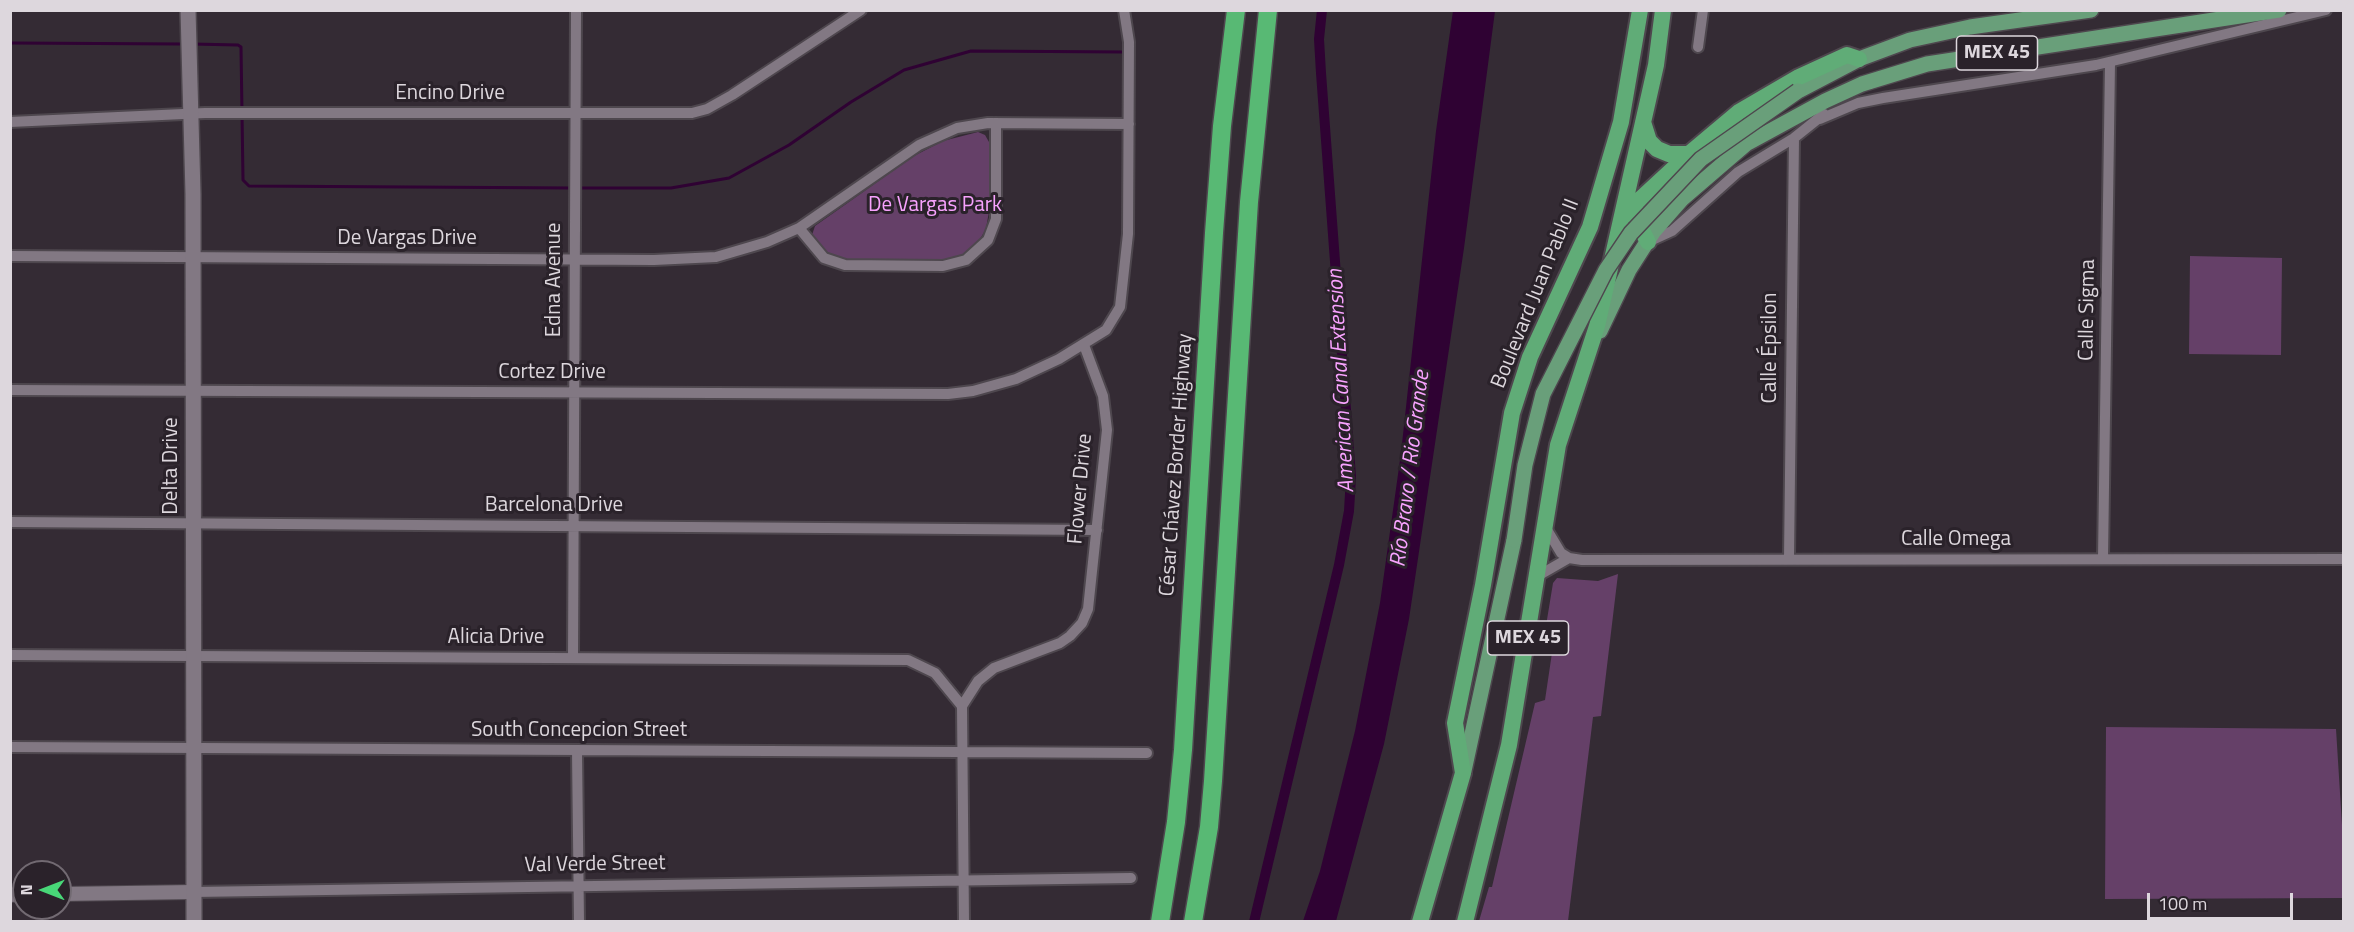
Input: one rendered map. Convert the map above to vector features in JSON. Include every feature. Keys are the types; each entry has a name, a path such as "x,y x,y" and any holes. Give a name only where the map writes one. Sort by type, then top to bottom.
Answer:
{"highway":[{"name":"César Chávez Border Highway","path":"1160,921 1173,845 1183,750 1214,233 1222,126 1236,10"},
{"path":"1193,921 1206,851 1213,781 1250,182 1268,10"},
{"name":"Boulevard Juan Pablo II","path":"1463,773 1455,723 1483,585 1512,413 1530,357 1590,227 1621,122 1640,10"},
{"path":"1589,356 1656,64 1663,10"},
{"path":"1648,242 1634,215 1636,203 1689,154 1739,112 1799,77 1847,55 1859,59"},
{"path":"1643,122 1649,141 1657,149 1669,154 1689,154"},
{"name":"MEX 45","path":"1465,921 1509,745 1558,445 1589,356"},
{"name":"MEX 45","path":"1420,921 1463,773"}],"main road":[{"name":"Delta Drive","path":"188,10 193,257 194,921"},
{"name":"MEX 45","path":"1463,773 1514,540 1525,465 1543,394 1606,270 1631,233 1701,159 1798,91 1859,59 1924,36 2015,16 2091,10"},
{"name":"MEX 45","path":"1589,356 1625,279 1648,242 1682,199 1746,144 1786,120 1842,93 1927,64 2279,10"}],"street":[{"name":"Edna Avenue","path":"573,658 576,10"},
{"name":"Encino Drive","path":"10,122 190,115 680,114 707,109 861,10"},
{"path":"1084,345 1106,330 1120,307 1128,234 1129,42 1124,10"},
{"path":"1698,47 1703,10"},
{"path":"1648,242 1672,231 1738,172 1794,138 1820,119 1858,103 2110,62 2326,10"},
{"name":"Calle Sigma","path":"2103,558 2110,62"},
{"path":"1820,119 1842,93"},
{"path":"799,228 824,258 845,265 943,266 966,260 988,240 996,219 996,123"},
{"name":"De Vargas Drive","path":"10,256 574,260 716,257 767,242 799,228 919,145 957,128 996,123 1129,124"},
{"name":"Calle Épsilon","path":"1789,558 1794,138"},
{"name":"Cortez Drive","path":"10,390 948,394 973,391 1016,379 1084,345"},
{"name":"Flower Drive","path":"962,706 978,681 994,668 1060,643 1078,629 1088,609 1107,447 1106,418 1096,373 1084,345"},
{"name":"Barcelona Drive","path":"10,522 1097,530"},
{"path":"1536,577 1569,558 1554,544 1544,522"},
{"name":"Calle Omega","path":"1569,558 2343,559"},
{"name":"Alicia Drive","path":"10,655 908,660 935,673 962,706"},
{"path":"962,706 964,921"},
{"name":"South Concepcion Street","path":"10,747 1147,753"},
{"path":"577,751 579,921"},
{"name":"Val Verde Street","path":"72,894 1131,878"}],"green space":[{"name":"De Vargas Park","path":"978,132 985,135 989,142 989,211 986,229 977,244 964,254 947,260 843,260 821,250 812,235 815,226 914,156 943,141"},
{"path":"2190,256 2282,258 2281,355 2189,354"},
{"path":"1618,574 1601,716 1593,717 1568,921 1479,921 1489,887 1492,887 1535,703 1545,700 1553,646 1544,638 1553,583 1557,578 1598,581"},
{"path":"2106,727 2336,729 2343,841 2343,898 2105,899"}],"water":[{"name":"Río Bravo / Rio Grande","path":"1453,11 1495,11 1464,248 1409,619 1384,744 1336,921 1303,921 1320,871 1355,731 1380,603 1401,453 1436,131"}],"waterway":[{"name":"American Canal Extension","path":"1254,922 1339,565 1349,511 1351,477 1319,39 1322,10"},
{"path":"10,43 183,44"},
{"path":"192,44 238,45 241,47 243,180 249,186 572,188"},
{"path":"579,188 671,188 729,178 789,145 851,102 904,70 971,51 1126,52"}]}
